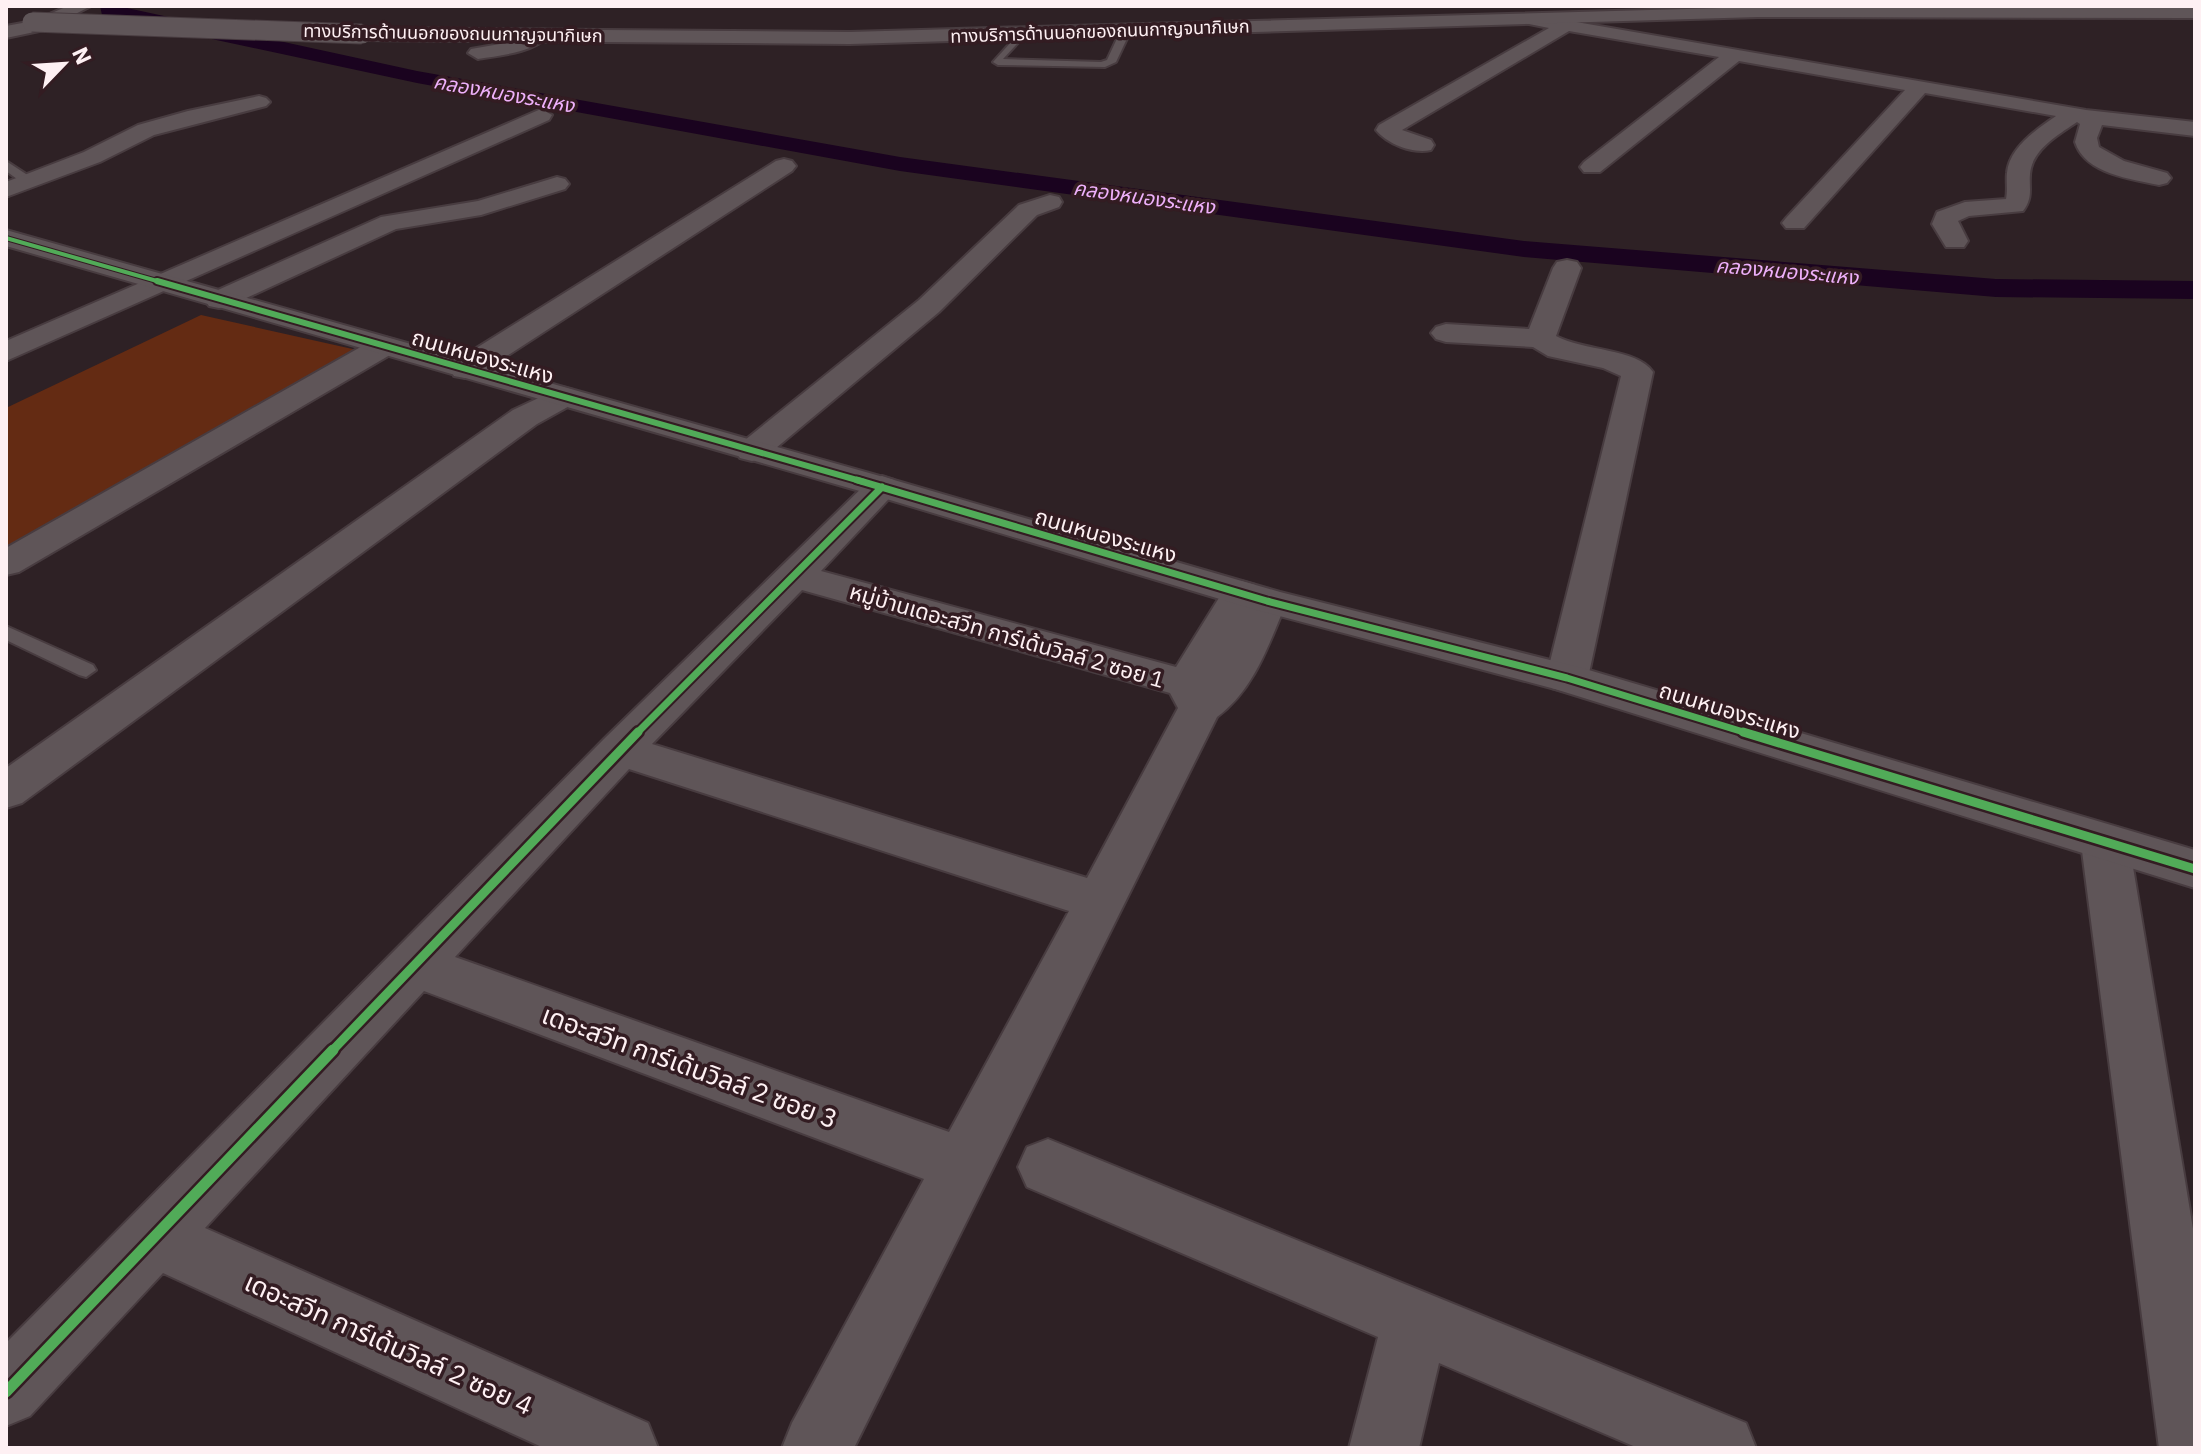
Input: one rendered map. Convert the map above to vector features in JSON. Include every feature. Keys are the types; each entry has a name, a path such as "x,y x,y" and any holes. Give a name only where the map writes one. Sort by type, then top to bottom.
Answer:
{"street":[{"path":"6,32 38,26 82,6"},
{"name":"ทางบริการด้านนอกของถนนกาญจนาภิเษก","path":"6,21 362,34 824,38 1773,11 2195,13"},
{"path":"1530,19 2080,114 2195,129"},
{"path":"1423,145 1400,139 1387,130 1565,26"},
{"path":"478,53 516,47 541,35"},
{"path":"1592,167 1733,56"},
{"path":"1795,223 1919,87"},
{"path":"17,186 92,157 144,119 188,117 259,102"},
{"path":"2080,114 2091,124 2085,142 2088,151 2097,158 2159,178"},
{"path":"1955,241 1945,224 1946,217 1965,209 2014,206 2019,202 2018,169 2028,149 2080,114"},
{"path":"6,352 541,115"},
{"path":"465,369 784,166"},
{"path":"219,300 390,222 481,208 557,184"},
{"path":"752,451 929,306 1028,210 1050,202"},
{"name":"ถนนหนองระแหง","path":"6,238 882,487 1254,597 1567,678 2195,869"},
{"path":"1540,339 1567,268"},
{"path":"1446,333 1540,339 1559,350 1620,363 1638,372 1567,678"},
{"path":"6,564 384,346"},
{"path":"6,791 525,417 562,397"},
{"path":"6,1392 620,750 882,487"},
{"name":"หมู่บ้านเดอะสวีท การ์เด้นวิลล์ 2 ซอย 1","path":"793,575 1203,696"},
{"path":"817,1448 1102,902 1203,696 1241,661 1254,597"},
{"path":"620,750 1102,902"},
{"path":"2105,843 2194,1448"},
{"name":"เดอะสวีท การ์เด้นวิลล์ 2 ซอย 3","path":"415,965 965,1166"},
{"path":"1048,1167 1721,1448"},
{"name":"เดอะสวีท การ์เด้นวิลล์ 2 ซอย 4","path":"155,1237 623,1448"},
{"path":"1384,1448 1415,1322"}],"lane":[{"path":"1022,33 998,62 1076,65 1111,62 1126,30"},
{"path":"6,165 17,186"},
{"path":"6,632 86,670"}],"shaded area":[{"path":"201,315 357,350 6,555 6,408"}],"waterway":[{"name":"คลองหนองระแหง","path":"109,6 109,11 417,77 900,164 1524,249 1996,288 2195,290"}],"cycle path":[{"path":"6,238 882,487 1267,601 1567,678 2195,869"},
{"path":"6,1392 620,750 882,487"}]}
